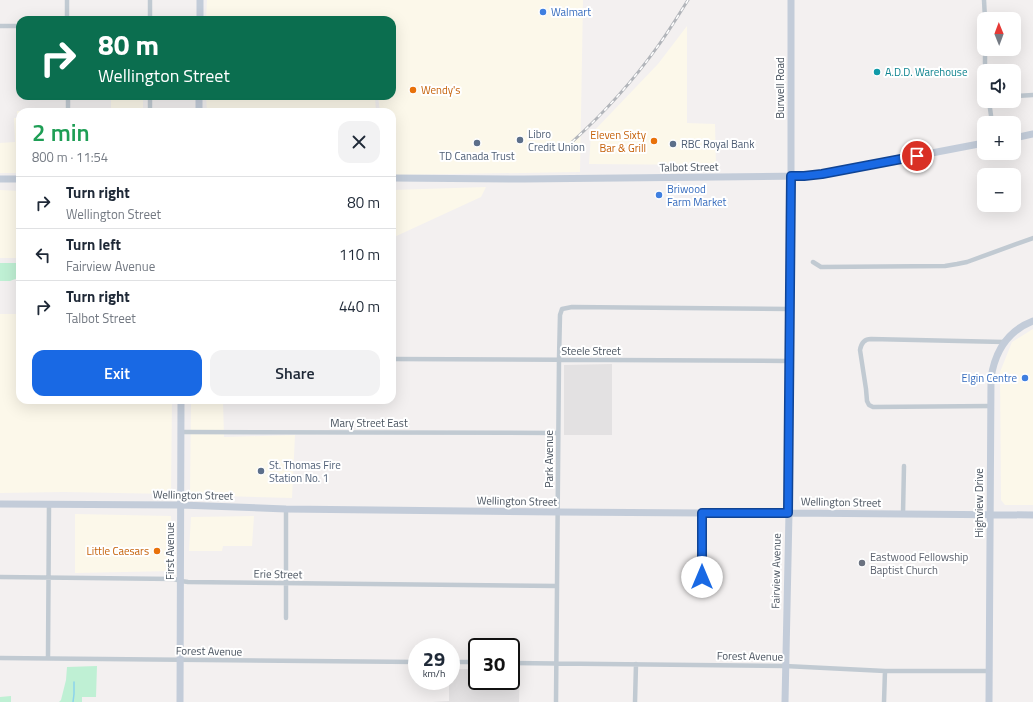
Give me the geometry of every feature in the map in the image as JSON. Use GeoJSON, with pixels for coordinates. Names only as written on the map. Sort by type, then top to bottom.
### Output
{"type":"FeatureCollection","features":[{"type":"Feature","properties":{"kind":"main road"},"geometry":{"type":"LineString","coordinates":[[200,0],[200,16]]}},
{"type":"Feature","properties":{"kind":"main road","name":"Burwell Road"},"geometry":{"type":"LineString","coordinates":[[791,0],[791,176]]}},
{"type":"Feature","properties":{"kind":"main road"},"geometry":{"type":"LineString","coordinates":[[1021,137],[1033,134]]}},
{"type":"Feature","properties":{"kind":"main road","name":"Talbot Street"},"geometry":{"type":"LineString","coordinates":[[396,178],[524,179],[804,176],[822,174],[977,144]]}},
{"type":"Feature","properties":{"kind":"main road","name":"Fairview Avenue"},"geometry":{"type":"LineString","coordinates":[[785,702],[791,176]]}},
{"type":"Feature","properties":{"kind":"main road"},"geometry":{"type":"LineString","coordinates":[[0,179],[16,179]]}},
{"type":"Feature","properties":{"kind":"main road","name":"Highview Drive"},"geometry":{"type":"LineString","coordinates":[[990,702],[990,514],[991,406],[993,368],[1004,342],[1020,328],[1033,321]]}},
{"type":"Feature","properties":{"kind":"main road","name":"First Avenue"},"geometry":{"type":"LineString","coordinates":[[180,702],[181,404]]}},
{"type":"Feature","properties":{"kind":"main road","name":"Wellington Street"},"geometry":{"type":"LineString","coordinates":[[0,504],[181,505],[286,509],[558,512],[1033,515]]}},
{"type":"Feature","properties":{"kind":"street"},"geometry":{"type":"LineString","coordinates":[[67,0],[67,16]]}},
{"type":"Feature","properties":{"kind":"street"},"geometry":{"type":"LineString","coordinates":[[150,0],[150,16]]}},
{"type":"Feature","properties":{"kind":"street"},"geometry":{"type":"LineString","coordinates":[[984,0],[984,12]]}},
{"type":"Feature","properties":{"kind":"street"},"geometry":{"type":"LineString","coordinates":[[0,26],[16,26]]}},
{"type":"Feature","properties":{"kind":"street"},"geometry":{"type":"LineString","coordinates":[[1021,96],[1033,95]]}},
{"type":"Feature","properties":{"kind":"street"},"geometry":{"type":"LineString","coordinates":[[814,262],[821,268],[945,266],[967,262],[1033,238]]}},
{"type":"Feature","properties":{"kind":"street","name":"Park Avenue"},"geometry":{"type":"LineString","coordinates":[[556,702],[559,359],[560,322],[562,309],[566,307],[790,309]]}},
{"type":"Feature","properties":{"kind":"street"},"geometry":{"type":"LineString","coordinates":[[991,406],[869,405],[867,401],[860,350],[864,341],[867,339],[1004,342]]}},
{"type":"Feature","properties":{"kind":"street","name":"Steele Street"},"geometry":{"type":"LineString","coordinates":[[396,359],[789,361]]}},
{"type":"Feature","properties":{"kind":"street","name":"Mary Street East"},"geometry":{"type":"LineString","coordinates":[[180,432],[558,433]]}},
{"type":"Feature","properties":{"kind":"street"},"geometry":{"type":"LineString","coordinates":[[903,514],[904,466]]}},
{"type":"Feature","properties":{"kind":"street"},"geometry":{"type":"LineString","coordinates":[[48,504],[48,658]]}},
{"type":"Feature","properties":{"kind":"street"},"geometry":{"type":"LineString","coordinates":[[286,509],[286,618]]}},
{"type":"Feature","properties":{"kind":"street"},"geometry":{"type":"LineString","coordinates":[[702,513],[702,577]]}},
{"type":"Feature","properties":{"kind":"street","name":"Erie Street"},"geometry":{"type":"LineString","coordinates":[[0,577],[174,579],[181,582],[557,586]]}},
{"type":"Feature","properties":{"kind":"street","name":"Forest Avenue"},"geometry":{"type":"LineString","coordinates":[[0,658],[408,662]]}},
{"type":"Feature","properties":{"kind":"street","name":"Forest Avenue"},"geometry":{"type":"LineString","coordinates":[[520,663],[785,666],[884,671],[990,671]]}},
{"type":"Feature","properties":{"kind":"street"},"geometry":{"type":"LineString","coordinates":[[635,702],[636,664]]}},
{"type":"Feature","properties":{"kind":"street"},"geometry":{"type":"LineString","coordinates":[[884,671],[884,702]]}},
{"type":"Feature","properties":{"kind":"shaded area"},"geometry":{"type":"Polygon","coordinates":[[[207,0],[583,0],[580,172],[396,175],[396,108],[380,108],[378,100],[396,100],[396,16],[206,16],[207,0]]]}},
{"type":"Feature","properties":{"kind":"shaded area"},"geometry":{"type":"Polygon","coordinates":[[[687,26],[687,123],[715,124],[716,165],[589,164],[591,134],[658,64],[687,26]]]}},
{"type":"Feature","properties":{"kind":"shaded area"},"geometry":{"type":"Polygon","coordinates":[[[111,100],[143,100],[143,108],[111,108],[111,100]]]}},
{"type":"Feature","properties":{"kind":"shaded area"},"geometry":{"type":"Polygon","coordinates":[[[206,100],[375,100],[376,108],[207,108],[206,100]]]}},
{"type":"Feature","properties":{"kind":"shaded area"},"geometry":{"type":"Polygon","coordinates":[[[14,118],[16,118],[16,173],[0,173],[0,143],[15,142],[14,118]]]}},
{"type":"Feature","properties":{"kind":"shaded area"},"geometry":{"type":"Polygon","coordinates":[[[486,187],[481,197],[396,236],[396,190],[486,187]]]}},
{"type":"Feature","properties":{"kind":"shaded area"},"geometry":{"type":"Polygon","coordinates":[[[0,190],[16,191],[16,258],[0,258],[0,190]]]}},
{"type":"Feature","properties":{"kind":"shaded area"},"geometry":{"type":"Polygon","coordinates":[[[0,314],[16,314],[16,404],[172,404],[171,494],[64,492],[0,493],[0,314]]]}},
{"type":"Feature","properties":{"kind":"shaded area"},"geometry":{"type":"Polygon","coordinates":[[[1033,329],[1033,505],[1005,505],[1001,500],[1000,372],[1012,342],[1033,329]]]}},
{"type":"Feature","properties":{"kind":"shaded area"},"geometry":{"type":"Polygon","coordinates":[[[612,364],[612,435],[564,435],[564,365],[612,364]]]}},
{"type":"Feature","properties":{"kind":"shaded area"},"geometry":{"type":"Polygon","coordinates":[[[191,404],[223,404],[224,437],[295,435],[292,498],[190,495],[191,404]]]}},
{"type":"Feature","properties":{"kind":"shaded area"},"geometry":{"type":"Polygon","coordinates":[[[75,514],[171,516],[174,571],[75,573],[75,514]]]}},
{"type":"Feature","properties":{"kind":"shaded area"},"geometry":{"type":"Polygon","coordinates":[[[254,516],[252,546],[223,546],[222,551],[189,551],[191,517],[254,516]]]}},
{"type":"Feature","properties":{"kind":"shaded area"},"geometry":{"type":"Polygon","coordinates":[[[460,669],[468,669],[468,690],[519,690],[519,702],[432,702],[449,701],[449,690],[460,690],[460,669]]]}},
{"type":"Feature","properties":{"kind":"green space"},"geometry":{"type":"Polygon","coordinates":[[[0,263],[16,263],[16,279],[10,281],[0,281],[0,263]]]}},
{"type":"Feature","properties":{"kind":"green space"},"geometry":{"type":"Polygon","coordinates":[[[97,666],[96,697],[82,697],[82,702],[59,702],[61,700],[66,680],[67,667],[97,666]]]}},
{"type":"Feature","properties":{"kind":"green space"},"geometry":{"type":"Polygon","coordinates":[[[11,696],[11,702],[0,702],[0,697],[11,696]]]}},
{"type":"Feature","properties":{"kind":"waterway"},"geometry":{"type":"LineString","coordinates":[[73,702],[74,682]]}},
{"type":"Feature","properties":{"kind":"railway"},"geometry":{"type":"LineString","coordinates":[[572,142],[607,108],[639,72],[688,0]]}},
{"type":"Feature","properties":{"kind":"place","name":"Walmart"},"geometry":{"type":"Point","coordinates":[543,12]}},
{"type":"Feature","properties":{"kind":"place","name":"A.D.D. Warehouse"},"geometry":{"type":"Point","coordinates":[877,72]}},
{"type":"Feature","properties":{"kind":"place","name":"Wendy's"},"geometry":{"type":"Point","coordinates":[413,90]}},
{"type":"Feature","properties":{"kind":"place","name":"Libro Credit Union"},"geometry":{"type":"Point","coordinates":[520,140]}},
{"type":"Feature","properties":{"kind":"place","name":"Eleven Sixty Bar & Grill"},"geometry":{"type":"Point","coordinates":[654,141]}},
{"type":"Feature","properties":{"kind":"place","name":"TD Canada Trust"},"geometry":{"type":"Point","coordinates":[477,143]}},
{"type":"Feature","properties":{"kind":"place","name":"RBC Royal Bank"},"geometry":{"type":"Point","coordinates":[673,144]}},
{"type":"Feature","properties":{"kind":"place","name":"Briwood Farm Market"},"geometry":{"type":"Point","coordinates":[659,195]}},
{"type":"Feature","properties":{"kind":"place","name":"Elgin Centre"},"geometry":{"type":"Point","coordinates":[1025,378]}},
{"type":"Feature","properties":{"kind":"place","name":"St. Thomas Fire Station No. 1"},"geometry":{"type":"Point","coordinates":[261,471]}},
{"type":"Feature","properties":{"kind":"place","name":"Little Caesars"},"geometry":{"type":"Point","coordinates":[157,551]}},
{"type":"Feature","properties":{"kind":"place","name":"Eastwood Fellowship Baptist Church"},"geometry":{"type":"Point","coordinates":[862,563]}},
{"type":"Feature","properties":{"kind":"route"},"geometry":{"type":"LineString","coordinates":[[702,577],[702,513],[788,513],[791,176],[822,174],[917,156]]}}]}
